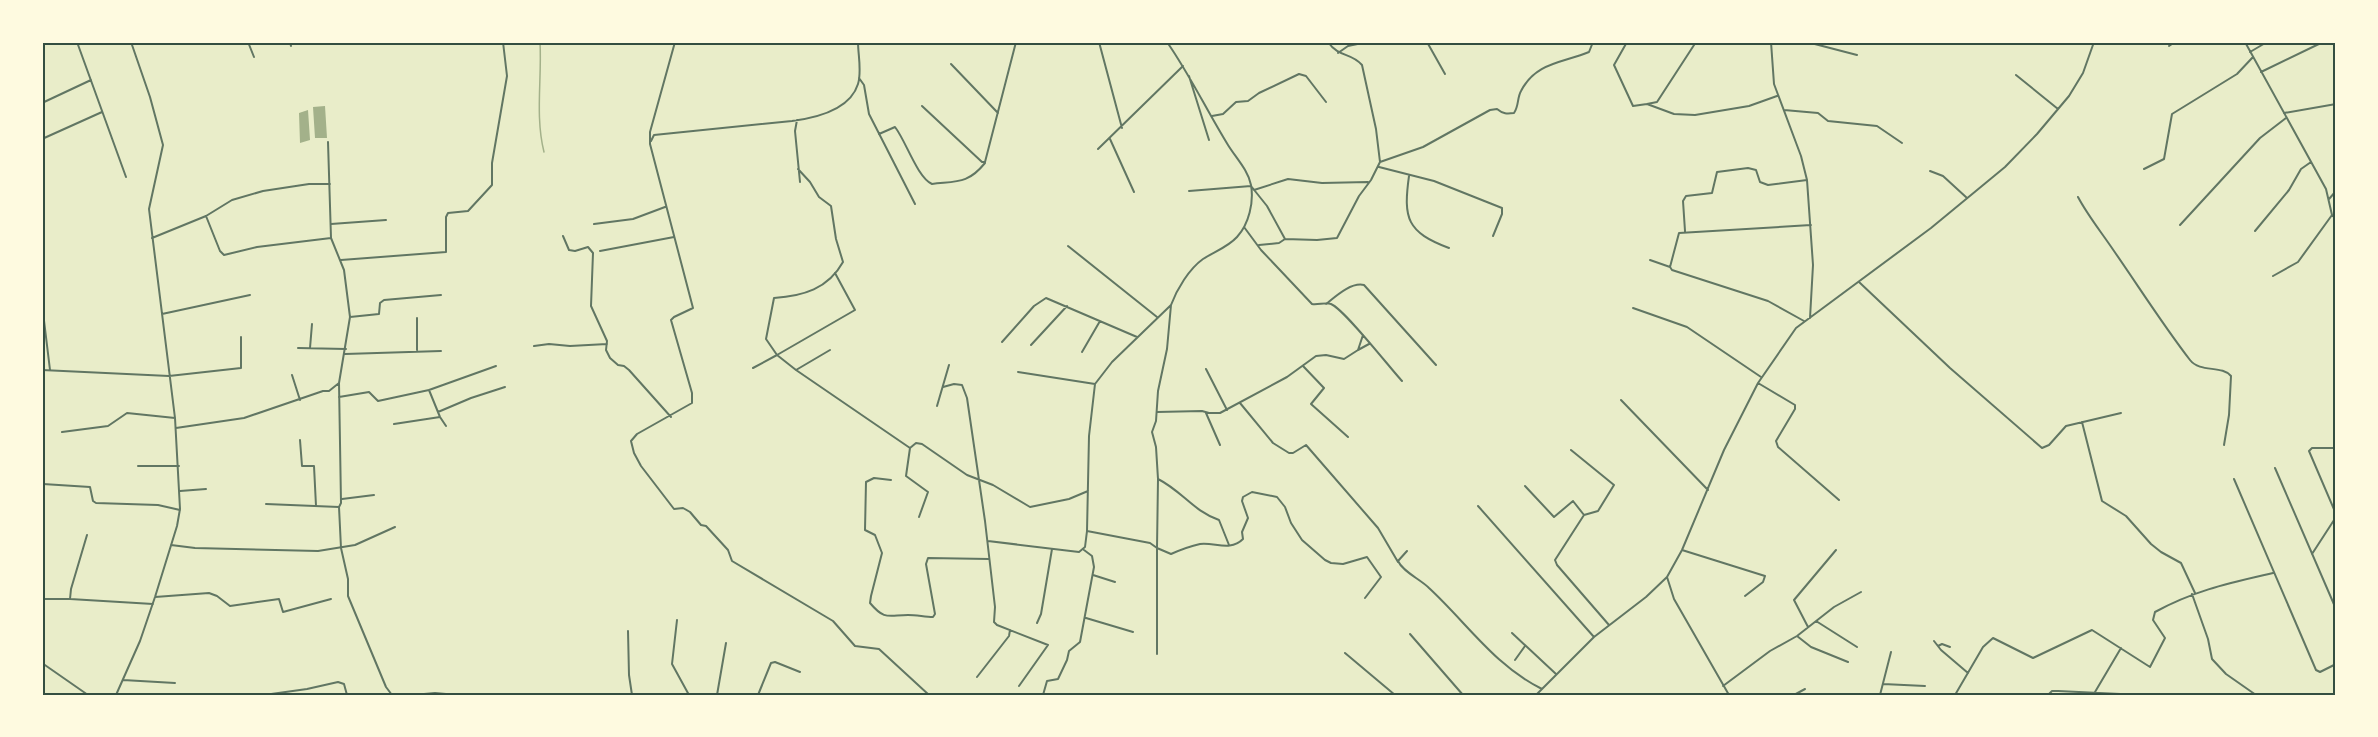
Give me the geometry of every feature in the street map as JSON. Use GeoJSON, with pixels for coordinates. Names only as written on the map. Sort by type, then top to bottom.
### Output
{"type":"FeatureCollection","features":[{"type":"Feature","properties":{"kind":"street"},"geometry":{"type":"LineString","coordinates":[[77,42],[126,177]]}},
{"type":"Feature","properties":{"kind":"street"},"geometry":{"type":"LineString","coordinates":[[117,695],[153,604],[180,510],[175,418],[149,205],[163,145],[131,42]]}},
{"type":"Feature","properties":{"kind":"street"},"geometry":{"type":"LineString","coordinates":[[248,42],[254,57]]}},
{"type":"Feature","properties":{"kind":"street"},"geometry":{"type":"LineString","coordinates":[[290,42],[291,46]]}},
{"type":"Feature","properties":{"kind":"street"},"geometry":{"type":"LineString","coordinates":[[342,260],[446,252],[448,213],[468,211],[492,185],[492,163],[506,82],[503,42]]}},
{"type":"Feature","properties":{"kind":"street"},"geometry":{"type":"LineString","coordinates":[[675,42],[650,132],[650,144],[693,308],[671,320],[692,393],[692,403],[671,417],[637,434],[631,441],[634,453],[641,466],[674,509],[682,508],[690,512],[700,525],[706,526],[728,550],[732,561],[833,621],[855,646],[879,649],[929,695]]}},
{"type":"Feature","properties":{"kind":"street"},"geometry":{"type":"LineString","coordinates":[[650,132],[654,135],[797,120],[831,111],[854,92],[859,78],[858,42]]}},
{"type":"Feature","properties":{"kind":"street"},"geometry":{"type":"LineString","coordinates":[[879,134],[895,127],[927,181],[932,184],[975,175],[987,162],[1016,42]]}},
{"type":"Feature","properties":{"kind":"street"},"geometry":{"type":"LineString","coordinates":[[1099,42],[1122,128]]}},
{"type":"Feature","properties":{"kind":"street"},"geometry":{"type":"LineString","coordinates":[[1167,42],[1246,173],[1251,186],[1267,206],[1285,239]]}},
{"type":"Feature","properties":{"kind":"street"},"geometry":{"type":"LineString","coordinates":[[1258,245],[1279,243],[1285,239],[1337,238],[1368,182],[1379,167],[1378,141],[1362,64],[1357,59],[1338,53],[1328,42]]}},
{"type":"Feature","properties":{"kind":"street"},"geometry":{"type":"LineString","coordinates":[[1338,53],[1343,48],[1367,42]]}},
{"type":"Feature","properties":{"kind":"street"},"geometry":{"type":"LineString","coordinates":[[1427,42],[1445,74]]}},
{"type":"Feature","properties":{"kind":"street"},"geometry":{"type":"LineString","coordinates":[[1380,162],[1423,147],[1490,110],[1497,109],[1501,113],[1514,113],[1522,88],[1536,72],[1547,64],[1589,52],[1593,42]]}},
{"type":"Feature","properties":{"kind":"street"},"geometry":{"type":"LineString","coordinates":[[1627,42],[1614,65],[1633,106],[1657,102],[1696,42]]}},
{"type":"Feature","properties":{"kind":"street"},"geometry":{"type":"LineString","coordinates":[[1771,42],[1777,96],[1803,162],[1807,180],[1813,265],[1810,318]]}},
{"type":"Feature","properties":{"kind":"street"},"geometry":{"type":"LineString","coordinates":[[1807,42],[1857,55]]}},
{"type":"Feature","properties":{"kind":"street"},"geometry":{"type":"LineString","coordinates":[[1536,695],[1594,637],[1646,597],[1667,577],[1682,550],[1725,450],[1758,382],[1792,334],[1804,321],[1859,282],[2005,167],[2058,109],[2083,73],[2094,42]]}},
{"type":"Feature","properties":{"kind":"street"},"geometry":{"type":"LineString","coordinates":[[2169,46],[2175,42]]}},
{"type":"Feature","properties":{"kind":"street"},"geometry":{"type":"LineString","coordinates":[[2245,42],[2326,189],[2332,215],[2336,219]]}},
{"type":"Feature","properties":{"kind":"street"},"geometry":{"type":"LineString","coordinates":[[2250,52],[2267,42]]}},
{"type":"Feature","properties":{"kind":"street"},"geometry":{"type":"LineString","coordinates":[[2261,72],[2324,42]]}},
{"type":"Feature","properties":{"kind":"street"},"geometry":{"type":"LineString","coordinates":[[2144,169],[2164,159],[2170,116],[2185,104],[2237,74],[2253,57]]}},
{"type":"Feature","properties":{"kind":"street"},"geometry":{"type":"LineString","coordinates":[[951,63],[998,113]]}},
{"type":"Feature","properties":{"kind":"street"},"geometry":{"type":"LineString","coordinates":[[1098,149],[1183,66]]}},
{"type":"Feature","properties":{"kind":"street"},"geometry":{"type":"LineString","coordinates":[[1188,74],[1209,140]]}},
{"type":"Feature","properties":{"kind":"street"},"geometry":{"type":"LineString","coordinates":[[1212,116],[1223,114],[1236,102],[1248,100],[1299,74],[1306,76],[1326,102]]}},
{"type":"Feature","properties":{"kind":"street"},"geometry":{"type":"LineString","coordinates":[[2016,75],[2058,109]]}},
{"type":"Feature","properties":{"kind":"street"},"geometry":{"type":"LineString","coordinates":[[859,78],[864,85],[869,114],[915,204]]}},
{"type":"Feature","properties":{"kind":"street"},"geometry":{"type":"LineString","coordinates":[[42,103],[91,80]]}},
{"type":"Feature","properties":{"kind":"street"},"geometry":{"type":"LineString","coordinates":[[1647,104],[1674,114],[1695,115],[1749,106],[1777,96]]}},
{"type":"Feature","properties":{"kind":"street"},"geometry":{"type":"LineString","coordinates":[[2284,113],[2336,104]]}},
{"type":"Feature","properties":{"kind":"street"},"geometry":{"type":"LineString","coordinates":[[922,105],[985,163]]}},
{"type":"Feature","properties":{"kind":"street"},"geometry":{"type":"LineString","coordinates":[[1784,110],[1818,114],[1828,121],[1877,126],[1902,143]]}},
{"type":"Feature","properties":{"kind":"street"},"geometry":{"type":"LineString","coordinates":[[42,139],[102,112]]}},
{"type":"Feature","properties":{"kind":"street"},"geometry":{"type":"LineString","coordinates":[[2180,225],[2260,138],[2286,117]]}},
{"type":"Feature","properties":{"kind":"street"},"geometry":{"type":"LineString","coordinates":[[797,120],[795,131],[800,182]]}},
{"type":"Feature","properties":{"kind":"street"},"geometry":{"type":"LineString","coordinates":[[650,144],[654,135]]}},
{"type":"Feature","properties":{"kind":"street"},"geometry":{"type":"LineString","coordinates":[[1110,139],[1134,192]]}},
{"type":"Feature","properties":{"kind":"street"},"geometry":{"type":"LineString","coordinates":[[328,142],[331,238],[342,260],[350,317],[339,383],[341,548],[348,579],[348,596],[386,687],[392,695]]}},
{"type":"Feature","properties":{"kind":"street"},"geometry":{"type":"LineString","coordinates":[[2255,231],[2289,190],[2301,169],[2311,162]]}},
{"type":"Feature","properties":{"kind":"street"},"geometry":{"type":"LineString","coordinates":[[1379,167],[1434,181],[1502,208],[1503,211],[1492,236]]}},
{"type":"Feature","properties":{"kind":"street"},"geometry":{"type":"LineString","coordinates":[[1685,232],[1683,201],[1686,196],[1712,193],[1717,172],[1748,168],[1756,170],[1760,182],[1768,185],[1807,180]]}},
{"type":"Feature","properties":{"kind":"street"},"geometry":{"type":"LineString","coordinates":[[798,169],[810,182],[819,197],[831,206],[836,239],[843,259],[835,273],[819,287],[798,296],[774,298],[766,336],[767,342],[777,355],[796,370],[910,448]]}},
{"type":"Feature","properties":{"kind":"street"},"geometry":{"type":"LineString","coordinates":[[1930,171],[1943,176],[1967,198]]}},
{"type":"Feature","properties":{"kind":"street"},"geometry":{"type":"LineString","coordinates":[[1409,176],[1406,213],[1410,222],[1428,240],[1449,248]]}},
{"type":"Feature","properties":{"kind":"street"},"geometry":{"type":"LineString","coordinates":[[1254,190],[1288,179],[1322,183],[1368,182]]}},
{"type":"Feature","properties":{"kind":"street"},"geometry":{"type":"LineString","coordinates":[[152,238],[206,216],[232,200],[263,191],[309,184],[330,184]]}},
{"type":"Feature","properties":{"kind":"street"},"geometry":{"type":"LineString","coordinates":[[1189,191],[1251,186]]}},
{"type":"Feature","properties":{"kind":"street"},"geometry":{"type":"LineString","coordinates":[[1084,550],[1087,531],[1089,436],[1095,384],[1112,362],[1171,304],[1197,265],[1233,241],[1244,227],[1251,209],[1251,186]]}},
{"type":"Feature","properties":{"kind":"street"},"geometry":{"type":"LineString","coordinates":[[2329,199],[2336,191]]}},
{"type":"Feature","properties":{"kind":"street"},"geometry":{"type":"LineString","coordinates":[[2078,197],[2143,295],[2192,362],[2212,371],[2223,371],[2231,376],[2228,430],[2224,445]]}},
{"type":"Feature","properties":{"kind":"street"},"geometry":{"type":"LineString","coordinates":[[594,224],[633,219],[665,207]]}},
{"type":"Feature","properties":{"kind":"street"},"geometry":{"type":"LineString","coordinates":[[2273,276],[2298,262],[2332,215]]}},
{"type":"Feature","properties":{"kind":"street"},"geometry":{"type":"LineString","coordinates":[[206,216],[220,251],[224,255],[257,246],[331,238]]}},
{"type":"Feature","properties":{"kind":"street"},"geometry":{"type":"LineString","coordinates":[[331,224],[386,220]]}},
{"type":"Feature","properties":{"kind":"street"},"geometry":{"type":"LineString","coordinates":[[1670,267],[1677,235],[1685,232],[1811,225]]}},
{"type":"Feature","properties":{"kind":"street"},"geometry":{"type":"LineString","coordinates":[[1244,227],[1312,304],[1326,304],[1335,307],[1363,335],[1402,381]]}},
{"type":"Feature","properties":{"kind":"street"},"geometry":{"type":"LineString","coordinates":[[563,236],[569,250],[575,251],[588,247],[593,253],[591,306],[607,344],[610,358],[629,370],[671,417]]}},
{"type":"Feature","properties":{"kind":"street"},"geometry":{"type":"LineString","coordinates":[[600,251],[675,237]]}},
{"type":"Feature","properties":{"kind":"street"},"geometry":{"type":"LineString","coordinates":[[1068,246],[1157,317]]}},
{"type":"Feature","properties":{"kind":"street"},"geometry":{"type":"LineString","coordinates":[[1650,260],[1670,267],[1672,270],[1768,301],[1804,321]]}},
{"type":"Feature","properties":{"kind":"street"},"geometry":{"type":"LineString","coordinates":[[753,368],[855,309],[835,273]]}},
{"type":"Feature","properties":{"kind":"street"},"geometry":{"type":"LineString","coordinates":[[1859,282],[1950,369],[2041,447],[2047,447],[2063,428],[2121,413]]}},
{"type":"Feature","properties":{"kind":"street"},"geometry":{"type":"LineString","coordinates":[[1326,304],[1352,286],[1364,285],[1436,365]]}},
{"type":"Feature","properties":{"kind":"street"},"geometry":{"type":"LineString","coordinates":[[162,314],[250,295]]}},
{"type":"Feature","properties":{"kind":"street"},"geometry":{"type":"LineString","coordinates":[[350,317],[379,314],[380,303],[384,300],[441,295]]}},
{"type":"Feature","properties":{"kind":"street"},"geometry":{"type":"LineString","coordinates":[[1002,342],[1041,300],[1050,299],[1137,337]]}},
{"type":"Feature","properties":{"kind":"street"},"geometry":{"type":"LineString","coordinates":[[42,304],[50,370]]}},
{"type":"Feature","properties":{"kind":"street"},"geometry":{"type":"LineString","coordinates":[[1157,654],[1158,479],[1156,447],[1152,432],[1156,422],[1160,378],[1167,349],[1171,304]]}},
{"type":"Feature","properties":{"kind":"street"},"geometry":{"type":"LineString","coordinates":[[1031,345],[1067,306]]}},
{"type":"Feature","properties":{"kind":"street"},"geometry":{"type":"LineString","coordinates":[[1633,308],[1687,327],[1761,377]]}},
{"type":"Feature","properties":{"kind":"street"},"geometry":{"type":"LineString","coordinates":[[417,318],[417,350]]}},
{"type":"Feature","properties":{"kind":"street"},"geometry":{"type":"LineString","coordinates":[[1082,352],[1100,321]]}},
{"type":"Feature","properties":{"kind":"street"},"geometry":{"type":"LineString","coordinates":[[310,348],[312,324]]}},
{"type":"Feature","properties":{"kind":"street"},"geometry":{"type":"LineString","coordinates":[[1358,350],[1363,335]]}},
{"type":"Feature","properties":{"kind":"street"},"geometry":{"type":"LineString","coordinates":[[42,370],[169,376],[241,368],[241,338]]}},
{"type":"Feature","properties":{"kind":"street"},"geometry":{"type":"LineString","coordinates":[[534,346],[607,344]]}},
{"type":"Feature","properties":{"kind":"street"},"geometry":{"type":"LineString","coordinates":[[1157,412],[1227,410],[1287,377],[1316,357],[1331,356],[1342,359],[1369,344]]}},
{"type":"Feature","properties":{"kind":"street"},"geometry":{"type":"LineString","coordinates":[[42,348],[47,346]]}},
{"type":"Feature","properties":{"kind":"street"},"geometry":{"type":"LineString","coordinates":[[298,348],[346,349]]}},
{"type":"Feature","properties":{"kind":"street"},"geometry":{"type":"LineString","coordinates":[[796,370],[830,350]]}},
{"type":"Feature","properties":{"kind":"street"},"geometry":{"type":"LineString","coordinates":[[345,354],[441,351]]}},
{"type":"Feature","properties":{"kind":"street"},"geometry":{"type":"LineString","coordinates":[[937,406],[949,365]]}},
{"type":"Feature","properties":{"kind":"street"},"geometry":{"type":"LineString","coordinates":[[339,397],[369,392],[380,401],[429,390],[496,366]]}},
{"type":"Feature","properties":{"kind":"street"},"geometry":{"type":"LineString","coordinates":[[1303,366],[1324,388],[1311,404],[1348,436]]}},
{"type":"Feature","properties":{"kind":"street"},"geometry":{"type":"LineString","coordinates":[[1206,369],[1227,410]]}},
{"type":"Feature","properties":{"kind":"street"},"geometry":{"type":"LineString","coordinates":[[1018,372],[1095,384]]}},
{"type":"Feature","properties":{"kind":"street"},"geometry":{"type":"LineString","coordinates":[[292,375],[300,400]]}},
{"type":"Feature","properties":{"kind":"street"},"geometry":{"type":"LineString","coordinates":[[1758,382],[1795,405],[1795,409],[1777,439],[1778,447],[1839,500]]}},
{"type":"Feature","properties":{"kind":"street"},"geometry":{"type":"LineString","coordinates":[[176,429],[208,422],[226,422],[259,414],[329,391],[339,383]]}},
{"type":"Feature","properties":{"kind":"street"},"geometry":{"type":"LineString","coordinates":[[943,387],[958,384],[965,392],[988,541],[995,624],[1048,645],[1019,686]]}},
{"type":"Feature","properties":{"kind":"street"},"geometry":{"type":"LineString","coordinates":[[438,412],[505,387]]}},
{"type":"Feature","properties":{"kind":"street"},"geometry":{"type":"LineString","coordinates":[[429,390],[446,426]]}},
{"type":"Feature","properties":{"kind":"street"},"geometry":{"type":"LineString","coordinates":[[1621,400],[1709,491]]}},
{"type":"Feature","properties":{"kind":"street"},"geometry":{"type":"LineString","coordinates":[[1240,403],[1273,443],[1289,453],[1306,445],[1378,528],[1398,562],[1440,598],[1502,662],[1519,676],[1542,688]]}},
{"type":"Feature","properties":{"kind":"street"},"geometry":{"type":"LineString","coordinates":[[1206,412],[1220,445]]}},
{"type":"Feature","properties":{"kind":"street"},"geometry":{"type":"LineString","coordinates":[[62,432],[108,426],[127,413],[175,418]]}},
{"type":"Feature","properties":{"kind":"street"},"geometry":{"type":"LineString","coordinates":[[394,424],[440,417]]}},
{"type":"Feature","properties":{"kind":"street"},"geometry":{"type":"LineString","coordinates":[[2082,422],[2102,501],[2126,516],[2161,552],[2181,563],[2208,639],[2212,659],[2226,674],[2256,695]]}},
{"type":"Feature","properties":{"kind":"street"},"geometry":{"type":"LineString","coordinates":[[300,440],[302,466],[314,466],[316,506]]}},
{"type":"Feature","properties":{"kind":"street"},"geometry":{"type":"LineString","coordinates":[[919,517],[928,492],[906,477],[907,459],[914,443],[922,444],[979,481],[993,485],[1034,508],[1069,499],[1088,491]]}},
{"type":"Feature","properties":{"kind":"street"},"geometry":{"type":"LineString","coordinates":[[2313,554],[2336,515],[2309,450],[2336,448]]}},
{"type":"Feature","properties":{"kind":"street"},"geometry":{"type":"LineString","coordinates":[[1571,450],[1614,485],[1598,511],[1584,515],[1555,560],[1608,625]]}},
{"type":"Feature","properties":{"kind":"street"},"geometry":{"type":"LineString","coordinates":[[138,466],[179,466]]}},
{"type":"Feature","properties":{"kind":"street"},"geometry":{"type":"LineString","coordinates":[[2275,468],[2336,609]]}},
{"type":"Feature","properties":{"kind":"street"},"geometry":{"type":"LineString","coordinates":[[891,480],[871,479],[866,482],[865,490],[865,530],[875,535],[882,553],[870,603],[875,609],[891,618],[908,615],[933,617],[935,614],[926,564],[928,558],[989,559]]}},
{"type":"Feature","properties":{"kind":"street"},"geometry":{"type":"LineString","coordinates":[[1158,479],[1173,486],[1195,508],[1210,518],[1219,520],[1229,545]]}},
{"type":"Feature","properties":{"kind":"street"},"geometry":{"type":"LineString","coordinates":[[2234,479],[2316,670],[2320,672],[2336,664]]}},
{"type":"Feature","properties":{"kind":"street"},"geometry":{"type":"LineString","coordinates":[[43,484],[90,487],[93,501],[96,503],[158,505],[180,510]]}},
{"type":"Feature","properties":{"kind":"street"},"geometry":{"type":"LineString","coordinates":[[1524,486],[1554,517],[1574,501],[1584,515]]}},
{"type":"Feature","properties":{"kind":"street"},"geometry":{"type":"LineString","coordinates":[[180,491],[206,489]]}},
{"type":"Feature","properties":{"kind":"street"},"geometry":{"type":"LineString","coordinates":[[1087,531],[1150,543],[1171,554],[1202,544],[1217,547],[1237,544],[1243,539],[1242,531],[1248,518],[1243,504],[1244,497],[1252,492],[1277,497],[1286,507],[1291,523],[1302,540],[1325,560],[1330,563],[1343,564],[1367,557],[1380,577],[1365,598]]}},
{"type":"Feature","properties":{"kind":"street"},"geometry":{"type":"LineString","coordinates":[[342,498],[374,495]]}},
{"type":"Feature","properties":{"kind":"street"},"geometry":{"type":"LineString","coordinates":[[266,504],[339,507]]}},
{"type":"Feature","properties":{"kind":"street"},"geometry":{"type":"LineString","coordinates":[[1478,506],[1594,637]]}},
{"type":"Feature","properties":{"kind":"street"},"geometry":{"type":"LineString","coordinates":[[171,545],[195,548],[318,551],[356,545],[395,527]]}},
{"type":"Feature","properties":{"kind":"street"},"geometry":{"type":"LineString","coordinates":[[70,599],[87,535]]}},
{"type":"Feature","properties":{"kind":"street"},"geometry":{"type":"LineString","coordinates":[[988,541],[1074,552],[1084,550]]}},
{"type":"Feature","properties":{"kind":"street"},"geometry":{"type":"LineString","coordinates":[[1037,623],[1041,614],[1052,549]]}},
{"type":"Feature","properties":{"kind":"street"},"geometry":{"type":"LineString","coordinates":[[1043,695],[1047,681],[1058,680],[1069,651],[1080,642],[1086,618],[1094,560],[1084,550]]}},
{"type":"Feature","properties":{"kind":"street"},"geometry":{"type":"LineString","coordinates":[[1682,550],[1765,576],[1763,582],[1745,596]]}},
{"type":"Feature","properties":{"kind":"street"},"geometry":{"type":"LineString","coordinates":[[1808,627],[1794,600],[1836,550]]}},
{"type":"Feature","properties":{"kind":"street"},"geometry":{"type":"LineString","coordinates":[[1398,562],[1407,551]]}},
{"type":"Feature","properties":{"kind":"street"},"geometry":{"type":"LineString","coordinates":[[1955,695],[1983,647],[1993,638],[2033,658],[2092,630],[2150,667],[2165,638],[2153,620],[2155,612],[2193,593],[2273,573]]}},
{"type":"Feature","properties":{"kind":"street"},"geometry":{"type":"LineString","coordinates":[[1093,575],[1115,582]]}},
{"type":"Feature","properties":{"kind":"street"},"geometry":{"type":"LineString","coordinates":[[1667,577],[1674,599],[1729,695]]}},
{"type":"Feature","properties":{"kind":"street"},"geometry":{"type":"LineString","coordinates":[[1723,686],[1770,651],[1797,636],[1834,607],[1861,592]]}},
{"type":"Feature","properties":{"kind":"street"},"geometry":{"type":"LineString","coordinates":[[155,597],[209,593],[230,606],[279,599],[283,612],[331,598]]}},
{"type":"Feature","properties":{"kind":"street"},"geometry":{"type":"LineString","coordinates":[[42,599],[153,604]]}},
{"type":"Feature","properties":{"kind":"street"},"geometry":{"type":"LineString","coordinates":[[1086,618],[1133,632]]}},
{"type":"Feature","properties":{"kind":"street"},"geometry":{"type":"LineString","coordinates":[[676,620],[672,664],[689,695]]}},
{"type":"Feature","properties":{"kind":"street"},"geometry":{"type":"LineString","coordinates":[[1816,621],[1857,647]]}},
{"type":"Feature","properties":{"kind":"street"},"geometry":{"type":"LineString","coordinates":[[977,677],[1009,636],[1010,630]]}},
{"type":"Feature","properties":{"kind":"street"},"geometry":{"type":"LineString","coordinates":[[628,631],[628,675],[632,695]]}},
{"type":"Feature","properties":{"kind":"street"},"geometry":{"type":"LineString","coordinates":[[1512,633],[1557,674]]}},
{"type":"Feature","properties":{"kind":"street"},"geometry":{"type":"LineString","coordinates":[[1410,634],[1463,695]]}},
{"type":"Feature","properties":{"kind":"street"},"geometry":{"type":"LineString","coordinates":[[1797,636],[1811,647],[1848,662]]}},
{"type":"Feature","properties":{"kind":"street"},"geometry":{"type":"LineString","coordinates":[[1934,640],[1968,673]]}},
{"type":"Feature","properties":{"kind":"street"},"geometry":{"type":"LineString","coordinates":[[717,695],[726,643]]}},
{"type":"Feature","properties":{"kind":"street"},"geometry":{"type":"LineString","coordinates":[[1938,646],[1942,644],[1950,646]]}},
{"type":"Feature","properties":{"kind":"street"},"geometry":{"type":"LineString","coordinates":[[1515,660],[1525,646]]}},
{"type":"Feature","properties":{"kind":"street"},"geometry":{"type":"LineString","coordinates":[[2094,693],[2121,648]]}},
{"type":"Feature","properties":{"kind":"street"},"geometry":{"type":"LineString","coordinates":[[1880,695],[1891,652]]}},
{"type":"Feature","properties":{"kind":"street"},"geometry":{"type":"LineString","coordinates":[[1345,653],[1395,695]]}},
{"type":"Feature","properties":{"kind":"street"},"geometry":{"type":"LineString","coordinates":[[758,695],[771,663],[775,662],[800,672]]}},
{"type":"Feature","properties":{"kind":"street"},"geometry":{"type":"LineString","coordinates":[[42,663],[88,695]]}},
{"type":"Feature","properties":{"kind":"street"},"geometry":{"type":"LineString","coordinates":[[123,680],[174,683]]}},
{"type":"Feature","properties":{"kind":"street"},"geometry":{"type":"LineString","coordinates":[[264,695],[306,690],[338,682],[344,684],[347,695]]}},
{"type":"Feature","properties":{"kind":"street"},"geometry":{"type":"LineString","coordinates":[[1882,684],[1925,686]]}},
{"type":"Feature","properties":{"kind":"street"},"geometry":{"type":"LineString","coordinates":[[1794,695],[1805,689]]}},
{"type":"Feature","properties":{"kind":"street"},"geometry":{"type":"LineString","coordinates":[[2048,695],[2052,691],[2141,695]]}},
{"type":"Feature","properties":{"kind":"street"},"geometry":{"type":"LineString","coordinates":[[412,695],[435,693],[457,695]]}},
{"type":"Feature","properties":{"kind":"shaded area"},"geometry":{"type":"Polygon","coordinates":[[[325,106],[327,138],[315,138],[313,107],[325,106]]]}},
{"type":"Feature","properties":{"kind":"shaded area"},"geometry":{"type":"Polygon","coordinates":[[[308,110],[310,140],[300,143],[299,113],[308,110]]]}},
{"type":"Feature","properties":{"kind":"waterway"},"geometry":{"type":"LineString","coordinates":[[540,42],[539,111],[544,152]]}}]}
